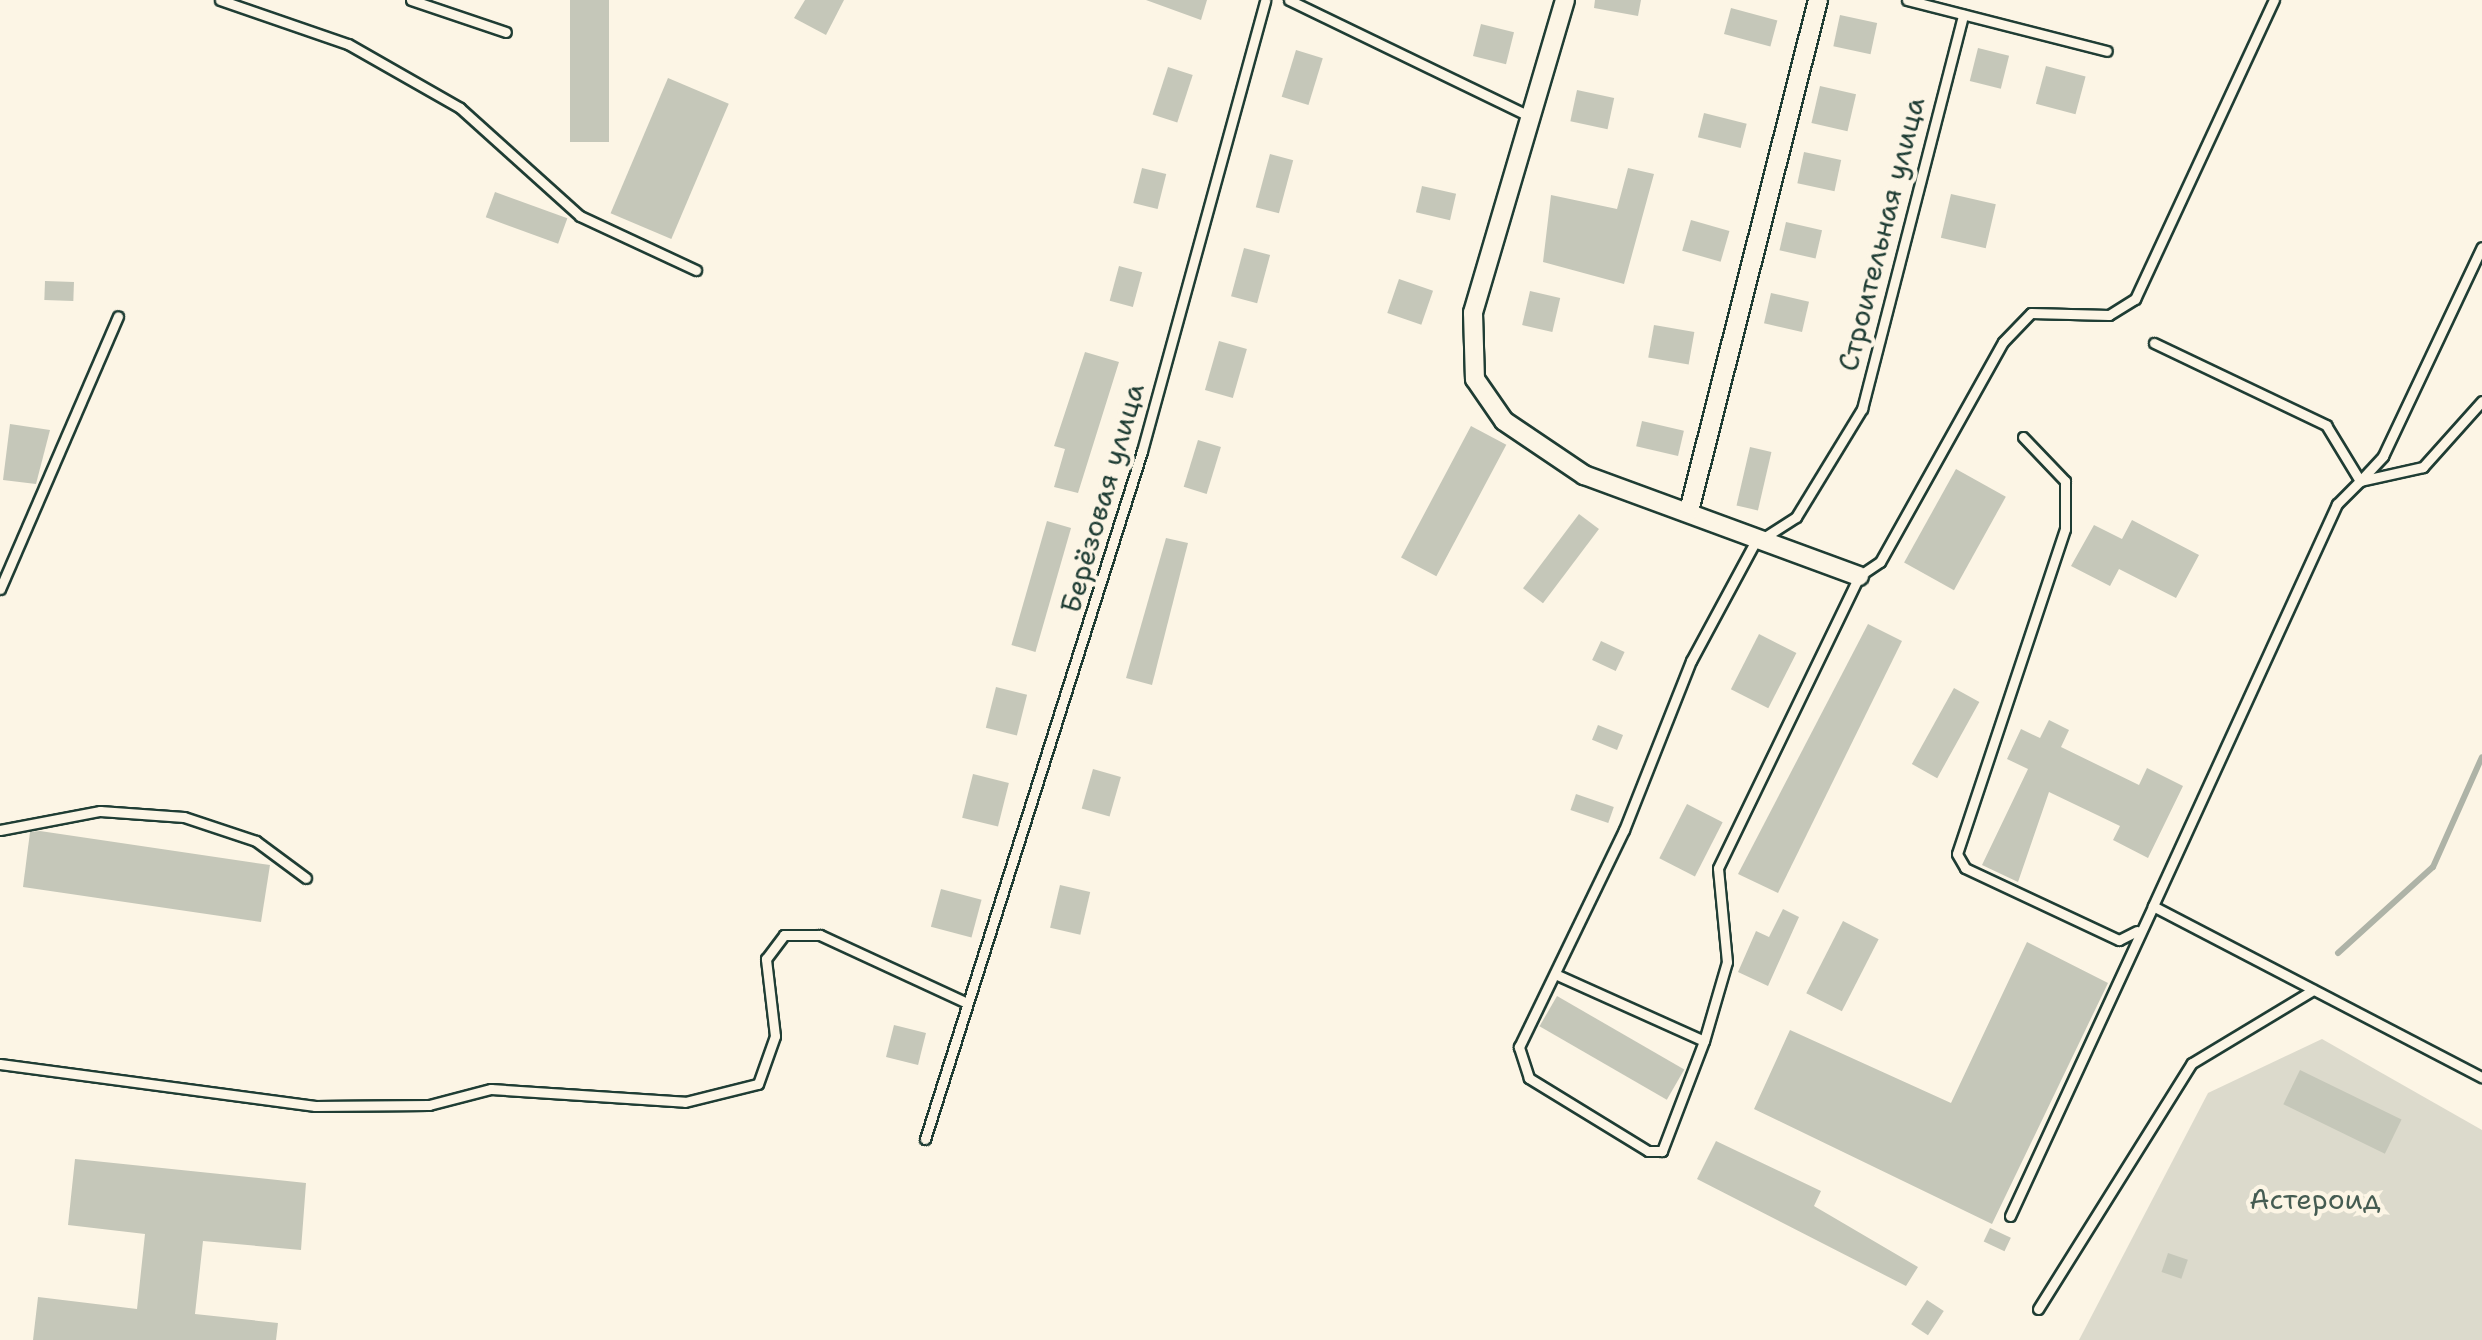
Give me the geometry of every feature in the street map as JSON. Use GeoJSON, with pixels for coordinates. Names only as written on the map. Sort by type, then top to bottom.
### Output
{"type":"FeatureCollection","features":[{"type":"Feature","properties":{"kind":"street"},"geometry":{"type":"LineString","coordinates":[[1565,0],[1536,120],[1473,313],[1476,378],[1504,421],[1544,453],[1689,511],[1754,544],[1859,576]]}},
{"type":"Feature","properties":{"kind":"street"},"geometry":{"type":"LineString","coordinates":[[1689,511],[1818,0]]}},
{"type":"Feature","properties":{"kind":"lane"},"geometry":{"type":"LineString","coordinates":[[220,0],[348,44],[460,108],[580,216],[696,270]]}},
{"type":"Feature","properties":{"kind":"lane"},"geometry":{"type":"LineString","coordinates":[[256,11],[263,0]]}},
{"type":"Feature","properties":{"kind":"lane"},"geometry":{"type":"LineString","coordinates":[[411,0],[506,32]]}},
{"type":"Feature","properties":{"kind":"lane","name":"Берёзовая улица"},"geometry":{"type":"LineString","coordinates":[[925,1139],[1136,468],[1264,0]]}},
{"type":"Feature","properties":{"kind":"lane"},"geometry":{"type":"LineString","coordinates":[[1288,0],[1536,120]]}},
{"type":"Feature","properties":{"kind":"lane"},"geometry":{"type":"LineString","coordinates":[[1907,0],[2107,51]]}},
{"type":"Feature","properties":{"kind":"lane"},"geometry":{"type":"LineString","coordinates":[[1754,544],[1660,728],[1520,1064],[1648,1151],[1664,1148],[1704,1040],[1727,962],[1718,868],[1859,576],[1880,562],[2002,342],[2030,313],[2108,315],[2135,299],[2274,0]]}},
{"type":"Feature","properties":{"kind":"lane","name":"Строительная улица"},"geometry":{"type":"LineString","coordinates":[[1754,544],[1796,518],[1867,398],[1964,15]]}},
{"type":"Feature","properties":{"kind":"lane"},"geometry":{"type":"LineString","coordinates":[[2010,1216],[2328,519],[2383,456],[2482,247]]}},
{"type":"Feature","properties":{"kind":"lane"},"geometry":{"type":"LineString","coordinates":[[0,589],[118,316]]}},
{"type":"Feature","properties":{"kind":"lane"},"geometry":{"type":"LineString","coordinates":[[2154,344],[2326,426],[2360,481]]}},
{"type":"Feature","properties":{"kind":"lane"},"geometry":{"type":"LineString","coordinates":[[2360,481],[2423,467],[2482,401]]}},
{"type":"Feature","properties":{"kind":"lane"},"geometry":{"type":"LineString","coordinates":[[2024,436],[2065,481],[2065,529],[1957,854],[1965,868],[2119,940],[2137,931]]}},
{"type":"Feature","properties":{"kind":"lane"},"geometry":{"type":"LineString","coordinates":[[0,830],[100,811],[184,817],[256,841],[306,878]]}},
{"type":"Feature","properties":{"kind":"lane"},"geometry":{"type":"LineString","coordinates":[[2153,906],[2482,1077]]}},
{"type":"Feature","properties":{"kind":"lane"},"geometry":{"type":"LineString","coordinates":[[0,1064],[314,1106],[430,1105],[475,1090],[684,1102],[758,1084],[775,1036],[766,959],[784,936],[820,935],[967,1004]]}},
{"type":"Feature","properties":{"kind":"lane"},"geometry":{"type":"LineString","coordinates":[[1555,974],[1704,1040]]}},
{"type":"Feature","properties":{"kind":"lane"},"geometry":{"type":"LineString","coordinates":[[2038,1309],[2192,1063],[2314,990]]}},
{"type":"Feature","properties":{"kind":"green space","name":"Астероид"},"geometry":{"type":"Polygon","coordinates":[[[2322,1039],[2482,1130],[2482,1340],[2079,1340],[2208,1093],[2322,1039]]]}},
{"type":"Feature","properties":{"kind":"building"},"geometry":{"type":"Polygon","coordinates":[[[570,0],[609,0],[609,142],[570,142],[570,0]]]}},
{"type":"Feature","properties":{"kind":"building"},"geometry":{"type":"Polygon","coordinates":[[[805,0],[844,0],[826,35],[794,18],[805,0]]]}},
{"type":"Feature","properties":{"kind":"building"},"geometry":{"type":"Polygon","coordinates":[[[1146,0],[1207,0],[1201,20],[1146,0]]]}},
{"type":"Feature","properties":{"kind":"building"},"geometry":{"type":"Polygon","coordinates":[[[1595,0],[1641,0],[1638,16],[1594,8],[1595,0]]]}},
{"type":"Feature","properties":{"kind":"building"},"geometry":{"type":"Polygon","coordinates":[[[1731,8],[1777,20],[1770,47],[1724,34],[1731,8]]]}},
{"type":"Feature","properties":{"kind":"building"},"geometry":{"type":"Polygon","coordinates":[[[1840,15],[1877,23],[1871,54],[1833,46],[1840,15]]]}},
{"type":"Feature","properties":{"kind":"building"},"geometry":{"type":"Polygon","coordinates":[[[1481,24],[1514,32],[1506,64],[1473,56],[1481,24]]]}},
{"type":"Feature","properties":{"kind":"building"},"geometry":{"type":"Polygon","coordinates":[[[1978,48],[2009,56],[2001,89],[1970,81],[1978,48]]]}},
{"type":"Feature","properties":{"kind":"building"},"geometry":{"type":"Polygon","coordinates":[[[1296,50],[1323,58],[1308,105],[1282,97],[1296,50]]]}},
{"type":"Feature","properties":{"kind":"building"},"geometry":{"type":"Polygon","coordinates":[[[2046,66],[2086,77],[2076,114],[2036,104],[2046,66]]]}},
{"type":"Feature","properties":{"kind":"building"},"geometry":{"type":"Polygon","coordinates":[[[1168,67],[1193,75],[1177,123],[1153,115],[1168,67]]]}},
{"type":"Feature","properties":{"kind":"building"},"geometry":{"type":"Polygon","coordinates":[[[668,78],[729,104],[671,239],[611,213],[668,78]]]}},
{"type":"Feature","properties":{"kind":"building"},"geometry":{"type":"Polygon","coordinates":[[[1820,86],[1856,94],[1848,131],[1811,123],[1820,86]]]}},
{"type":"Feature","properties":{"kind":"building"},"geometry":{"type":"Polygon","coordinates":[[[1577,90],[1614,98],[1608,129],[1570,121],[1577,90]]]}},
{"type":"Feature","properties":{"kind":"building"},"geometry":{"type":"Polygon","coordinates":[[[1704,113],[1747,124],[1741,148],[1698,137],[1704,113]]]}},
{"type":"Feature","properties":{"kind":"building"},"geometry":{"type":"Polygon","coordinates":[[[1804,152],[1841,160],[1835,191],[1797,183],[1804,152]]]}},
{"type":"Feature","properties":{"kind":"building"},"geometry":{"type":"Polygon","coordinates":[[[1270,154],[1293,160],[1279,213],[1256,207],[1270,154]]]}},
{"type":"Feature","properties":{"kind":"building"},"geometry":{"type":"Polygon","coordinates":[[[1142,168],[1166,174],[1158,209],[1133,203],[1142,168]]]}},
{"type":"Feature","properties":{"kind":"building"},"geometry":{"type":"Polygon","coordinates":[[[1628,168],[1654,174],[1624,284],[1543,262],[1551,195],[1617,209],[1628,168]]]}},
{"type":"Feature","properties":{"kind":"building"},"geometry":{"type":"Polygon","coordinates":[[[1422,186],[1456,194],[1450,220],[1416,212],[1422,186]]]}},
{"type":"Feature","properties":{"kind":"building"},"geometry":{"type":"Polygon","coordinates":[[[495,192],[567,218],[558,244],[486,217],[495,192]]]}},
{"type":"Feature","properties":{"kind":"building"},"geometry":{"type":"Polygon","coordinates":[[[1951,194],[1996,204],[1986,248],[1941,238],[1951,194]]]}},
{"type":"Feature","properties":{"kind":"building"},"geometry":{"type":"Polygon","coordinates":[[[1691,220],[1729,231],[1721,262],[1682,251],[1691,220]]]}},
{"type":"Feature","properties":{"kind":"building"},"geometry":{"type":"Polygon","coordinates":[[[1786,222],[1822,230],[1816,259],[1779,250],[1786,222]]]}},
{"type":"Feature","properties":{"kind":"building"},"geometry":{"type":"Polygon","coordinates":[[[1244,248],[1270,255],[1257,303],[1231,296],[1244,248]]]}},
{"type":"Feature","properties":{"kind":"building"},"geometry":{"type":"Polygon","coordinates":[[[1119,266],[1142,272],[1133,307],[1110,301],[1119,266]]]}},
{"type":"Feature","properties":{"kind":"building"},"geometry":{"type":"Polygon","coordinates":[[[1399,279],[1433,291],[1421,325],[1387,313],[1399,279]]]}},
{"type":"Feature","properties":{"kind":"building"},"geometry":{"type":"Polygon","coordinates":[[[45,281],[74,282],[73,301],[44,300],[45,281]]]}},
{"type":"Feature","properties":{"kind":"building"},"geometry":{"type":"Polygon","coordinates":[[[1530,291],[1560,298],[1552,332],[1522,325],[1530,291]]]}},
{"type":"Feature","properties":{"kind":"building"},"geometry":{"type":"Polygon","coordinates":[[[1771,293],[1809,302],[1802,332],[1764,323],[1771,293]]]}},
{"type":"Feature","properties":{"kind":"building"},"geometry":{"type":"Polygon","coordinates":[[[1654,325],[1694,332],[1689,365],[1648,357],[1654,325]]]}},
{"type":"Feature","properties":{"kind":"building"},"geometry":{"type":"Polygon","coordinates":[[[1219,341],[1247,349],[1233,398],[1205,390],[1219,341]]]}},
{"type":"Feature","properties":{"kind":"building"},"geometry":{"type":"Polygon","coordinates":[[[1085,352],[1119,362],[1078,493],[1054,487],[1065,449],[1054,446],[1085,352]]]}},
{"type":"Feature","properties":{"kind":"building"},"geometry":{"type":"Polygon","coordinates":[[[1642,421],[1684,431],[1678,456],[1636,446],[1642,421]]]}},
{"type":"Feature","properties":{"kind":"building"},"geometry":{"type":"Polygon","coordinates":[[[10,424],[50,430],[36,484],[3,480],[10,424]]]}},
{"type":"Feature","properties":{"kind":"building"},"geometry":{"type":"Polygon","coordinates":[[[1471,426],[1506,445],[1436,576],[1401,558],[1471,426]]]}},
{"type":"Feature","properties":{"kind":"building"},"geometry":{"type":"Polygon","coordinates":[[[1198,440],[1221,447],[1207,494],[1184,487],[1198,440]]]}},
{"type":"Feature","properties":{"kind":"building"},"geometry":{"type":"Polygon","coordinates":[[[1750,447],[1771,452],[1758,510],[1737,505],[1750,447]]]}},
{"type":"Feature","properties":{"kind":"building"},"geometry":{"type":"Polygon","coordinates":[[[1956,469],[2006,497],[1954,590],[1904,563],[1956,469]]]}},
{"type":"Feature","properties":{"kind":"building"},"geometry":{"type":"Polygon","coordinates":[[[1579,514],[1599,529],[1543,603],[1523,588],[1579,514]]]}},
{"type":"Feature","properties":{"kind":"building"},"geometry":{"type":"Polygon","coordinates":[[[2132,520],[2199,555],[2176,598],[2119,569],[2110,586],[2071,566],[2094,525],[2122,539],[2132,520]]]}},
{"type":"Feature","properties":{"kind":"building"},"geometry":{"type":"Polygon","coordinates":[[[1047,521],[1071,528],[1035,652],[1011,645],[1047,521]]]}},
{"type":"Feature","properties":{"kind":"building"},"geometry":{"type":"Polygon","coordinates":[[[1166,538],[1188,543],[1152,685],[1126,678],[1166,538]]]}},
{"type":"Feature","properties":{"kind":"building"},"geometry":{"type":"Polygon","coordinates":[[[1868,624],[1902,641],[1778,893],[1738,874],[1868,624]]]}},
{"type":"Feature","properties":{"kind":"building"},"geometry":{"type":"Polygon","coordinates":[[[1759,634],[1796,653],[1768,708],[1731,689],[1759,634]]]}},
{"type":"Feature","properties":{"kind":"building"},"geometry":{"type":"Polygon","coordinates":[[[1601,641],[1625,652],[1616,671],[1592,660],[1601,641]]]}},
{"type":"Feature","properties":{"kind":"building"},"geometry":{"type":"Polygon","coordinates":[[[996,687],[1027,695],[1017,735],[986,728],[996,687]]]}},
{"type":"Feature","properties":{"kind":"building"},"geometry":{"type":"Polygon","coordinates":[[[1954,688],[1979,702],[1937,778],[1912,764],[1954,688]]]}},
{"type":"Feature","properties":{"kind":"building"},"geometry":{"type":"Polygon","coordinates":[[[2049,720],[2069,730],[2061,747],[2139,785],[2147,768],[2183,786],[2148,858],[2113,840],[2120,826],[2049,792],[2018,882],[1982,865],[2028,769],[2007,759],[2021,729],[2040,738],[2049,720]]]}},
{"type":"Feature","properties":{"kind":"building"},"geometry":{"type":"Polygon","coordinates":[[[1598,725],[1623,735],[1617,750],[1592,740],[1598,725]]]}},
{"type":"Feature","properties":{"kind":"building"},"geometry":{"type":"Polygon","coordinates":[[[1093,769],[1121,777],[1110,816],[1082,808],[1093,769]]]}},
{"type":"Feature","properties":{"kind":"building"},"geometry":{"type":"Polygon","coordinates":[[[973,774],[1009,783],[998,827],[962,818],[973,774]]]}},
{"type":"Feature","properties":{"kind":"building"},"geometry":{"type":"Polygon","coordinates":[[[1576,794],[1614,807],[1608,823],[1570,810],[1576,794]]]}},
{"type":"Feature","properties":{"kind":"building"},"geometry":{"type":"Polygon","coordinates":[[[1687,804],[1723,822],[1695,877],[1659,858],[1687,804]]]}},
{"type":"Feature","properties":{"kind":"building"},"geometry":{"type":"Polygon","coordinates":[[[30,832],[270,865],[261,922],[23,887],[30,832]]]}},
{"type":"Feature","properties":{"kind":"building"},"geometry":{"type":"Polygon","coordinates":[[[1060,885],[1090,892],[1080,935],[1050,928],[1060,885]]]}},
{"type":"Feature","properties":{"kind":"building"},"geometry":{"type":"Polygon","coordinates":[[[941,889],[982,900],[971,938],[931,927],[941,889]]]}},
{"type":"Feature","properties":{"kind":"building"},"geometry":{"type":"Polygon","coordinates":[[[1783,909],[1799,917],[1768,986],[1738,972],[1756,931],[1769,937],[1783,909]]]}},
{"type":"Feature","properties":{"kind":"building"},"geometry":{"type":"Polygon","coordinates":[[[1843,921],[1879,939],[1842,1011],[1806,993],[1843,921]]]}},
{"type":"Feature","properties":{"kind":"building"},"geometry":{"type":"Polygon","coordinates":[[[2027,942],[2108,983],[1992,1224],[1754,1109],[1790,1030],[1951,1103],[2027,942]]]}},
{"type":"Feature","properties":{"kind":"building"},"geometry":{"type":"Polygon","coordinates":[[[1557,996],[1684,1070],[1667,1100],[1540,1026],[1557,996]]]}},
{"type":"Feature","properties":{"kind":"building"},"geometry":{"type":"Polygon","coordinates":[[[894,1025],[926,1033],[918,1065],[886,1057],[894,1025]]]}},
{"type":"Feature","properties":{"kind":"building"},"geometry":{"type":"Polygon","coordinates":[[[2300,1070],[2402,1120],[2385,1154],[2283,1104],[2300,1070]]]}},
{"type":"Feature","properties":{"kind":"building"},"geometry":{"type":"Polygon","coordinates":[[[1716,1141],[1821,1191],[1814,1206],[1918,1267],[1906,1286],[1697,1179],[1716,1141]]]}},
{"type":"Feature","properties":{"kind":"building"},"geometry":{"type":"Polygon","coordinates":[[[75,1159],[306,1183],[301,1250],[203,1241],[195,1314],[278,1323],[276,1340],[33,1340],[38,1297],[137,1309],[145,1234],[68,1225],[75,1159]]]}},
{"type":"Feature","properties":{"kind":"building"},"geometry":{"type":"Polygon","coordinates":[[[1990,1228],[2011,1238],[2005,1251],[1984,1242],[1990,1228]]]}},
{"type":"Feature","properties":{"kind":"building"},"geometry":{"type":"Polygon","coordinates":[[[2168,1253],[2188,1260],[2181,1279],[2161,1272],[2168,1253]]]}},
{"type":"Feature","properties":{"kind":"building"},"geometry":{"type":"Polygon","coordinates":[[[1927,1300],[1944,1311],[1928,1335],[1911,1324],[1927,1300]]]}},
{"type":"Feature","properties":{"kind":"waterway"},"geometry":{"type":"LineString","coordinates":[[2338,953],[2433,867],[2482,757]]}}]}
